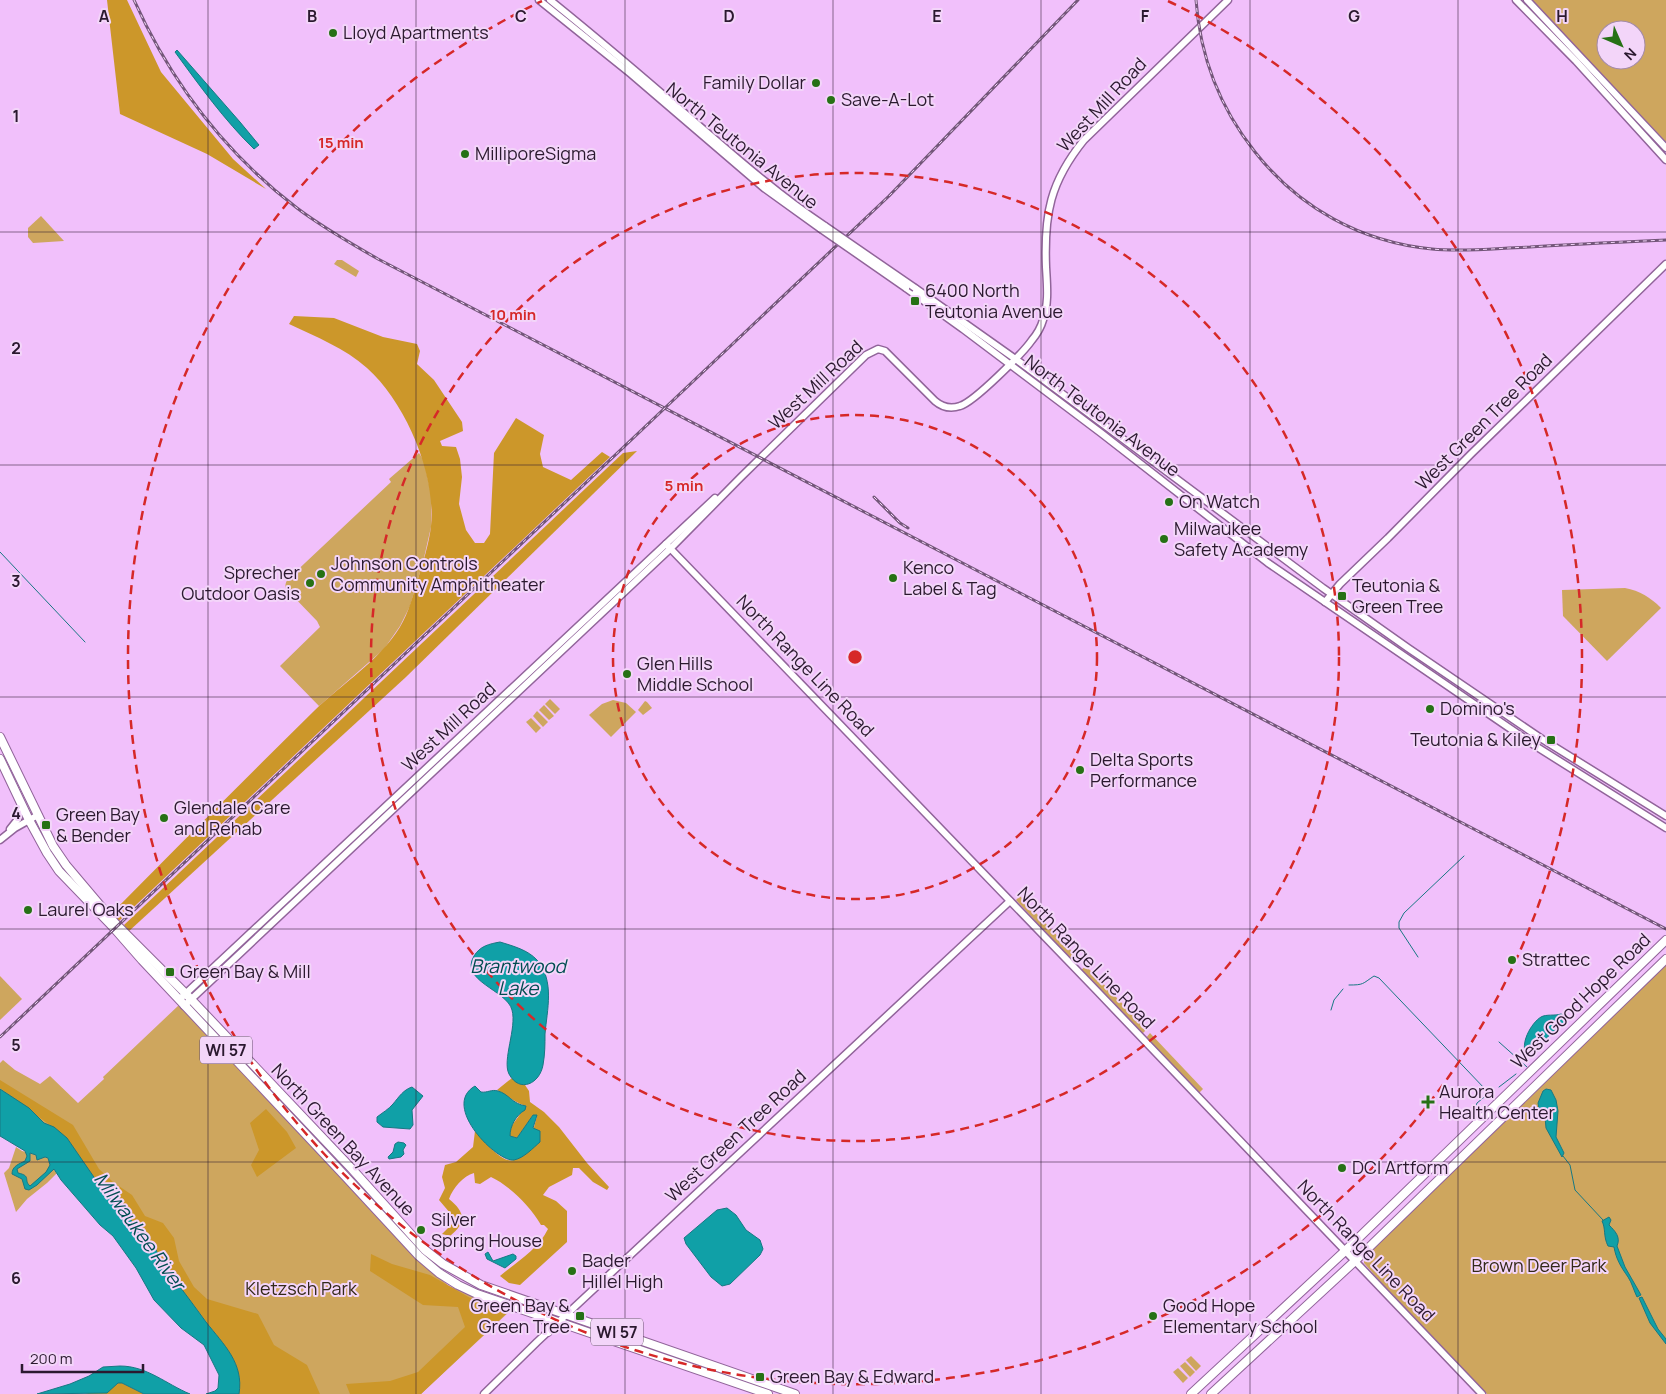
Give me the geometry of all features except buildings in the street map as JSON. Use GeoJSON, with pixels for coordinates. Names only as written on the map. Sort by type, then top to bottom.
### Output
{"type":"FeatureCollection","features":[{"type":"Feature","properties":{"kind":"main road","name":"North Teutonia Avenue"},"geometry":{"type":"LineString","coordinates":[[539,0],[631,74],[764,188],[915,288],[1015,359],[1331,594],[1408,648],[1542,739],[1666,816]]}},
{"type":"Feature","properties":{"kind":"main road","name":"North Teutonia Avenue"},"geometry":{"type":"LineString","coordinates":[[550,0],[756,175],[823,228],[963,329],[1268,563],[1537,747],[1666,828]]}},
{"type":"Feature","properties":{"kind":"main road","name":"West Mill Road"},"geometry":{"type":"LineString","coordinates":[[182,1003],[669,546],[866,355],[874,350],[885,350],[935,401],[940,405],[950,408],[961,406],[968,402],[1015,359],[1038,331],[1046,309],[1046,226],[1051,199],[1062,171],[1084,140],[1228,0]]}},
{"type":"Feature","properties":{"kind":"main road"},"geometry":{"type":"LineString","coordinates":[[1516,0],[1576,61],[1666,160]]}},
{"type":"Feature","properties":{"kind":"main road"},"geometry":{"type":"LineString","coordinates":[[1527,0],[1666,148]]}},
{"type":"Feature","properties":{"kind":"main road","name":"West Green Tree Road"},"geometry":{"type":"LineString","coordinates":[[1325,602],[1471,454],[1666,264]]}},
{"type":"Feature","properties":{"kind":"main road","name":"North Range Line Road"},"geometry":{"type":"LineString","coordinates":[[669,546],[1482,1394]]}},
{"type":"Feature","properties":{"kind":"main road","name":"North Green Bay Avenue"},"geometry":{"type":"LineString","coordinates":[[0,737],[53,846],[66,865],[115,923],[352,1169],[425,1250],[443,1264],[481,1285],[794,1394]]}},
{"type":"Feature","properties":{"kind":"main road","name":"North Green Bay Avenue"},"geometry":{"type":"LineString","coordinates":[[0,759],[47,853],[59,871],[418,1256],[439,1273],[477,1294],[768,1394]]}},
{"type":"Feature","properties":{"kind":"main road"},"geometry":{"type":"LineString","coordinates":[[0,840],[18,818],[22,804]]}},
{"type":"Feature","properties":{"kind":"main road"},"geometry":{"type":"LineString","coordinates":[[6,834],[38,815]]}},
{"type":"Feature","properties":{"kind":"main road","name":"West Green Tree Road"},"geometry":{"type":"LineString","coordinates":[[484,1394],[558,1322],[1010,901]]}},
{"type":"Feature","properties":{"kind":"main road","name":"West Good Hope Road"},"geometry":{"type":"LineString","coordinates":[[1192,1394],[1345,1251],[1666,940]]}},
{"type":"Feature","properties":{"kind":"main road","name":"West Good Hope Road"},"geometry":{"type":"LineString","coordinates":[[1212,1394],[1354,1261],[1666,959]]}},
{"type":"Feature","properties":{"kind":"main road"},"geometry":{"type":"LineString","coordinates":[[542,1316],[548,1332]]}},
{"type":"Feature","properties":{"kind":"green space"},"geometry":{"type":"Polygon","coordinates":[[[1531,0],[1666,0],[1666,142],[1598,70],[1646,70],[1646,20],[1596,20],[1596,68],[1531,0]]]}},
{"type":"Feature","properties":{"kind":"green space"},"geometry":{"type":"Polygon","coordinates":[[[41,216],[64,241],[33,243],[28,237],[28,228],[41,216]]]}},
{"type":"Feature","properties":{"kind":"green space"},"geometry":{"type":"Polygon","coordinates":[[[337,260],[342,260],[359,271],[356,277],[334,264],[337,260]]]}},
{"type":"Feature","properties":{"kind":"green space"},"geometry":{"type":"Polygon","coordinates":[[[419,453],[424,461],[431,494],[431,527],[410,606],[400,626],[384,649],[319,706],[280,666],[320,627],[317,621],[289,594],[286,583],[391,482],[389,479],[419,453]]]}},
{"type":"Feature","properties":{"kind":"green space"},"geometry":{"type":"Polygon","coordinates":[[[1625,588],[1644,595],[1661,608],[1607,661],[1563,616],[1562,590],[1625,588]]]}},
{"type":"Feature","properties":{"kind":"green space"},"geometry":{"type":"Polygon","coordinates":[[[550,699],[560,709],[555,714],[545,704],[550,699]]]}},
{"type":"Feature","properties":{"kind":"green space"},"geometry":{"type":"Polygon","coordinates":[[[613,700],[626,703],[636,712],[611,737],[589,715],[602,704],[613,700]]]}},
{"type":"Feature","properties":{"kind":"green space"},"geometry":{"type":"Polygon","coordinates":[[[645,701],[652,708],[643,715],[638,710],[645,701]]]}},
{"type":"Feature","properties":{"kind":"green space"},"geometry":{"type":"Polygon","coordinates":[[[544,705],[554,716],[549,720],[539,710],[544,705]]]}},
{"type":"Feature","properties":{"kind":"green space"},"geometry":{"type":"Polygon","coordinates":[[[537,711],[548,722],[543,727],[533,716],[537,711]]]}},
{"type":"Feature","properties":{"kind":"green space"},"geometry":{"type":"Polygon","coordinates":[[[531,718],[541,728],[536,733],[526,722],[531,718]]]}},
{"type":"Feature","properties":{"kind":"green space"},"geometry":{"type":"Polygon","coordinates":[[[1020,896],[1080,960],[1075,964],[1016,900],[1020,896]]]}},
{"type":"Feature","properties":{"kind":"green space","name":"Brown Deer Park"},"geometry":{"type":"Polygon","coordinates":[[[1666,964],[1666,1394],[1487,1394],[1390,1293],[1364,1263],[1364,1258],[1666,964]]]}},
{"type":"Feature","properties":{"kind":"green space"},"geometry":{"type":"Polygon","coordinates":[[[1086,966],[1147,1029],[1142,1034],[1081,970],[1086,966]]]}},
{"type":"Feature","properties":{"kind":"green space"},"geometry":{"type":"Polygon","coordinates":[[[0,976],[22,999],[0,1020],[0,976]]]}},
{"type":"Feature","properties":{"kind":"green space","name":"Kletzsch Park"},"geometry":{"type":"Polygon","coordinates":[[[179,1005],[419,1261],[449,1286],[510,1311],[421,1394],[226,1394],[226,1371],[83,1187],[0,1114],[0,1063],[3,1060],[15,1070],[40,1084],[50,1076],[78,1103],[179,1005]]]}},
{"type":"Feature","properties":{"kind":"green space"},"geometry":{"type":"Polygon","coordinates":[[[1150,1033],[1203,1089],[1199,1093],[1146,1038],[1150,1033]]]}},
{"type":"Feature","properties":{"kind":"green space"},"geometry":{"type":"Polygon","coordinates":[[[16,1147],[22,1151],[48,1158],[50,1165],[57,1173],[27,1199],[16,1212],[4,1173],[9,1168],[16,1147]]]}},
{"type":"Feature","properties":{"kind":"green space"},"geometry":{"type":"Polygon","coordinates":[[[1191,1356],[1201,1366],[1196,1371],[1186,1360],[1191,1356]]]}},
{"type":"Feature","properties":{"kind":"green space"},"geometry":{"type":"Polygon","coordinates":[[[1185,1362],[1195,1372],[1190,1377],[1180,1366],[1185,1362]]]}},
{"type":"Feature","properties":{"kind":"green space"},"geometry":{"type":"Polygon","coordinates":[[[1178,1368],[1188,1378],[1183,1383],[1173,1372],[1178,1368]]]}},
{"type":"Feature","properties":{"kind":"shaded area"},"geometry":{"type":"Polygon","coordinates":[[[107,0],[127,0],[161,72],[233,159],[266,189],[207,154],[120,114],[107,0]]]}},
{"type":"Feature","properties":{"kind":"shaded area"},"geometry":{"type":"Polygon","coordinates":[[[294,316],[334,318],[383,337],[417,344],[420,351],[417,364],[434,380],[462,422],[463,431],[440,441],[442,446],[456,447],[460,459],[462,477],[459,504],[466,530],[475,543],[484,543],[490,534],[494,453],[516,418],[544,435],[540,454],[543,467],[571,480],[602,452],[610,457],[119,921],[112,913],[314,711],[382,651],[403,621],[424,560],[431,526],[429,484],[416,441],[406,420],[394,400],[367,368],[340,349],[289,324],[294,316]]]}},
{"type":"Feature","properties":{"kind":"shaded area"},"geometry":{"type":"Polygon","coordinates":[[[637,451],[406,677],[128,932],[124,925],[623,453],[637,451]]]}},
{"type":"Feature","properties":{"kind":"shaded area"},"geometry":{"type":"Polygon","coordinates":[[[512,1078],[518,1083],[525,1085],[529,1091],[530,1102],[544,1112],[559,1127],[587,1163],[609,1187],[607,1190],[593,1182],[579,1168],[573,1168],[572,1175],[549,1187],[543,1195],[556,1201],[567,1211],[567,1242],[520,1285],[509,1283],[500,1276],[533,1249],[548,1229],[541,1225],[525,1204],[512,1191],[491,1177],[480,1184],[475,1183],[474,1173],[459,1183],[449,1199],[458,1208],[462,1217],[459,1226],[450,1236],[442,1234],[456,1220],[439,1200],[445,1188],[442,1177],[445,1165],[456,1162],[473,1147],[475,1131],[490,1148],[504,1159],[513,1160],[527,1153],[537,1116],[533,1115],[517,1138],[510,1136],[510,1128],[526,1106],[497,1090],[512,1078]]]}},
{"type":"Feature","properties":{"kind":"shaded area"},"geometry":{"type":"Polygon","coordinates":[[[0,1080],[73,1125],[99,1169],[113,1182],[132,1195],[145,1216],[163,1223],[174,1238],[179,1261],[194,1287],[207,1299],[258,1314],[274,1345],[307,1365],[320,1394],[239,1394],[239,1374],[232,1356],[168,1274],[156,1250],[117,1206],[113,1198],[98,1183],[67,1138],[0,1088],[0,1080]]]}},
{"type":"Feature","properties":{"kind":"shaded area"},"geometry":{"type":"Polygon","coordinates":[[[266,1109],[287,1132],[296,1148],[257,1177],[251,1165],[259,1150],[250,1123],[266,1109]]]}},
{"type":"Feature","properties":{"kind":"shaded area"},"geometry":{"type":"Polygon","coordinates":[[[371,1254],[392,1264],[430,1275],[479,1303],[508,1312],[421,1394],[350,1394],[346,1384],[390,1381],[418,1372],[465,1327],[458,1307],[423,1305],[370,1271],[371,1254]]]}},
{"type":"Feature","properties":{"kind":"shaded area"},"geometry":{"type":"Polygon","coordinates":[[[118,1383],[122,1383],[144,1394],[85,1394],[105,1390],[118,1383]]]}},
{"type":"Feature","properties":{"kind":"water"},"geometry":{"type":"Polygon","coordinates":[[[177,50],[259,145],[254,149],[233,127],[175,52],[177,50]]]}},
{"type":"Feature","properties":{"kind":"water","name":"Brantwood Lake"},"geometry":{"type":"Polygon","coordinates":[[[500,942],[520,949],[537,960],[543,968],[548,986],[544,1061],[538,1077],[529,1084],[524,1085],[513,1080],[507,1068],[513,1026],[512,1010],[502,997],[478,979],[471,965],[474,956],[479,950],[500,942]]]}},
{"type":"Feature","properties":{"kind":"water"},"geometry":{"type":"Polygon","coordinates":[[[1561,1014],[1568,1017],[1567,1021],[1550,1034],[1535,1054],[1527,1055],[1524,1046],[1525,1040],[1533,1024],[1543,1016],[1561,1014]]]}},
{"type":"Feature","properties":{"kind":"water"},"geometry":{"type":"Polygon","coordinates":[[[475,1086],[481,1092],[494,1090],[502,1092],[517,1103],[526,1106],[525,1110],[514,1121],[510,1136],[517,1138],[533,1115],[537,1115],[533,1128],[540,1131],[540,1142],[525,1155],[514,1160],[506,1159],[496,1153],[475,1132],[468,1119],[464,1106],[466,1095],[475,1086]]]}},
{"type":"Feature","properties":{"kind":"water"},"geometry":{"type":"Polygon","coordinates":[[[412,1087],[423,1096],[412,1110],[413,1125],[410,1129],[383,1127],[377,1122],[377,1117],[412,1087]]]}},
{"type":"Feature","properties":{"kind":"water","name":"Milwaukee River"},"geometry":{"type":"Polygon","coordinates":[[[0,1089],[29,1108],[44,1123],[54,1127],[67,1138],[98,1183],[113,1198],[117,1206],[156,1250],[168,1274],[226,1347],[236,1364],[240,1383],[239,1394],[206,1394],[218,1388],[219,1375],[204,1345],[181,1328],[154,1300],[136,1268],[113,1236],[100,1225],[61,1180],[54,1169],[37,1185],[29,1190],[25,1189],[22,1179],[12,1174],[12,1171],[18,1164],[25,1161],[27,1156],[25,1151],[0,1136],[0,1089]],[[30,1153],[30,1161],[17,1169],[18,1173],[25,1175],[30,1186],[46,1172],[50,1165],[48,1158],[45,1157],[37,1160],[36,1155],[30,1153]]]}},
{"type":"Feature","properties":{"kind":"water"},"geometry":{"type":"Polygon","coordinates":[[[1546,1089],[1551,1090],[1556,1100],[1558,1111],[1556,1137],[1564,1153],[1562,1157],[1546,1128],[1545,1117],[1539,1109],[1538,1103],[1543,1091],[1546,1089]]]}},
{"type":"Feature","properties":{"kind":"water"},"geometry":{"type":"Polygon","coordinates":[[[398,1142],[406,1145],[403,1150],[404,1154],[401,1157],[389,1159],[388,1157],[398,1142]]]}},
{"type":"Feature","properties":{"kind":"water"},"geometry":{"type":"Polygon","coordinates":[[[727,1208],[736,1215],[746,1230],[760,1240],[763,1249],[760,1255],[730,1284],[722,1286],[711,1277],[686,1244],[684,1238],[717,1210],[727,1208]]]}},
{"type":"Feature","properties":{"kind":"water"},"geometry":{"type":"Polygon","coordinates":[[[1609,1217],[1611,1220],[1609,1225],[1618,1237],[1617,1246],[1625,1267],[1641,1295],[1637,1297],[1619,1263],[1614,1247],[1608,1246],[1606,1242],[1602,1221],[1609,1217]]]}},
{"type":"Feature","properties":{"kind":"water"},"geometry":{"type":"Polygon","coordinates":[[[488,1252],[493,1261],[513,1254],[516,1256],[516,1259],[505,1268],[487,1259],[485,1254],[488,1252]]]}},
{"type":"Feature","properties":{"kind":"water"},"geometry":{"type":"Polygon","coordinates":[[[1642,1297],[1658,1329],[1666,1339],[1666,1344],[1650,1323],[1639,1298],[1642,1297]]]}},
{"type":"Feature","properties":{"kind":"water"},"geometry":{"type":"Polygon","coordinates":[[[120,1366],[148,1372],[190,1394],[144,1394],[122,1383],[118,1383],[107,1393],[37,1394],[70,1384],[89,1376],[103,1367],[120,1366]]]}},
{"type":"Feature","properties":{"kind":"waterway"},"geometry":{"type":"LineString","coordinates":[[0,552],[85,642]]}},
{"type":"Feature","properties":{"kind":"waterway"},"geometry":{"type":"LineString","coordinates":[[1418,957],[1399,928],[1399,922],[1404,913],[1464,856]]}},
{"type":"Feature","properties":{"kind":"waterway"},"geometry":{"type":"LineString","coordinates":[[1349,985],[1363,984],[1374,976],[1379,978],[1486,1090],[1488,1094],[1477,1103],[1475,1108]]}},
{"type":"Feature","properties":{"kind":"waterway"},"geometry":{"type":"LineString","coordinates":[[1331,1010],[1334,1000],[1343,989]]}},
{"type":"Feature","properties":{"kind":"waterway"},"geometry":{"type":"LineString","coordinates":[[1499,1042],[1527,1067]]}},
{"type":"Feature","properties":{"kind":"waterway"},"geometry":{"type":"LineString","coordinates":[[1499,1087],[1516,1074]]}},
{"type":"Feature","properties":{"kind":"waterway"},"geometry":{"type":"LineString","coordinates":[[1563,1156],[1570,1165],[1575,1190],[1603,1220]]}},
{"type":"Feature","properties":{"kind":"railway"},"geometry":{"type":"LineString","coordinates":[[134,0],[165,59],[202,114],[224,140],[271,187],[336,235],[378,259],[1666,929]]}},
{"type":"Feature","properties":{"kind":"railway"},"geometry":{"type":"LineString","coordinates":[[0,1037],[889,196],[1078,0]]}},
{"type":"Feature","properties":{"kind":"railway"},"geometry":{"type":"LineString","coordinates":[[1196,0],[1198,21],[1207,61],[1222,99],[1232,118],[1255,152],[1272,172],[1291,190],[1333,219],[1381,239],[1406,245],[1444,250],[1481,250],[1666,240]]}},
{"type":"Feature","properties":{"kind":"railway"},"geometry":{"type":"LineString","coordinates":[[874,497],[900,523],[908,528]]}},
{"type":"Feature","properties":{"kind":"place","name":"Lloyd Apartments"},"geometry":{"type":"Point","coordinates":[333,33]}},
{"type":"Feature","properties":{"kind":"place","name":"Family Dollar"},"geometry":{"type":"Point","coordinates":[816,83]}},
{"type":"Feature","properties":{"kind":"place","name":"Save-A-Lot"},"geometry":{"type":"Point","coordinates":[831,100]}},
{"type":"Feature","properties":{"kind":"place","name":"MilliporeSigma"},"geometry":{"type":"Point","coordinates":[465,154]}},
{"type":"Feature","properties":{"kind":"place","name":"6400 North Teutonia Avenue"},"geometry":{"type":"Point","coordinates":[915,301]}},
{"type":"Feature","properties":{"kind":"place","name":"On Watch"},"geometry":{"type":"Point","coordinates":[1169,502]}},
{"type":"Feature","properties":{"kind":"place","name":"Milwaukee Safety Academy"},"geometry":{"type":"Point","coordinates":[1164,539]}},
{"type":"Feature","properties":{"kind":"place","name":"Johnson Controls Community Amphitheater"},"geometry":{"type":"Point","coordinates":[321,574]}},
{"type":"Feature","properties":{"kind":"place","name":"Kenco Label & Tag"},"geometry":{"type":"Point","coordinates":[893,578]}},
{"type":"Feature","properties":{"kind":"place","name":"Sprecher Outdoor Oasis"},"geometry":{"type":"Point","coordinates":[310,583]}},
{"type":"Feature","properties":{"kind":"place","name":"Teutonia & Green Tree"},"geometry":{"type":"Point","coordinates":[1342,596]}},
{"type":"Feature","properties":{"kind":"place","name":"Glen Hills Middle School"},"geometry":{"type":"Point","coordinates":[627,674]}},
{"type":"Feature","properties":{"kind":"place","name":"Domino's"},"geometry":{"type":"Point","coordinates":[1430,709]}},
{"type":"Feature","properties":{"kind":"place","name":"Teutonia & Kiley"},"geometry":{"type":"Point","coordinates":[1551,740]}},
{"type":"Feature","properties":{"kind":"place","name":"Delta Sports Performance"},"geometry":{"type":"Point","coordinates":[1080,770]}},
{"type":"Feature","properties":{"kind":"place","name":"Glendale Care and Rehab"},"geometry":{"type":"Point","coordinates":[164,818]}},
{"type":"Feature","properties":{"kind":"place","name":"Green Bay & Bender"},"geometry":{"type":"Point","coordinates":[46,825]}},
{"type":"Feature","properties":{"kind":"place","name":"Laurel Oaks"},"geometry":{"type":"Point","coordinates":[28,910]}},
{"type":"Feature","properties":{"kind":"place","name":"Strattec"},"geometry":{"type":"Point","coordinates":[1512,960]}},
{"type":"Feature","properties":{"kind":"place","name":"Green Bay & Mill"},"geometry":{"type":"Point","coordinates":[170,972]}},
{"type":"Feature","properties":{"kind":"place","name":"Aurora Health Center"},"geometry":{"type":"Point","coordinates":[1428,1102]}},
{"type":"Feature","properties":{"kind":"place","name":"DCI Artform"},"geometry":{"type":"Point","coordinates":[1342,1168]}},
{"type":"Feature","properties":{"kind":"place","name":"Silver Spring House"},"geometry":{"type":"Point","coordinates":[421,1230]}},
{"type":"Feature","properties":{"kind":"place","name":"Bader Hillel High"},"geometry":{"type":"Point","coordinates":[572,1271]}},
{"type":"Feature","properties":{"kind":"place","name":"Green Bay & Green Tree"},"geometry":{"type":"Point","coordinates":[580,1316]}},
{"type":"Feature","properties":{"kind":"place","name":"Good Hope Elementary School"},"geometry":{"type":"Point","coordinates":[1153,1316]}},
{"type":"Feature","properties":{"kind":"place","name":"Green Bay & Edward"},"geometry":{"type":"Point","coordinates":[760,1377]}}]}
